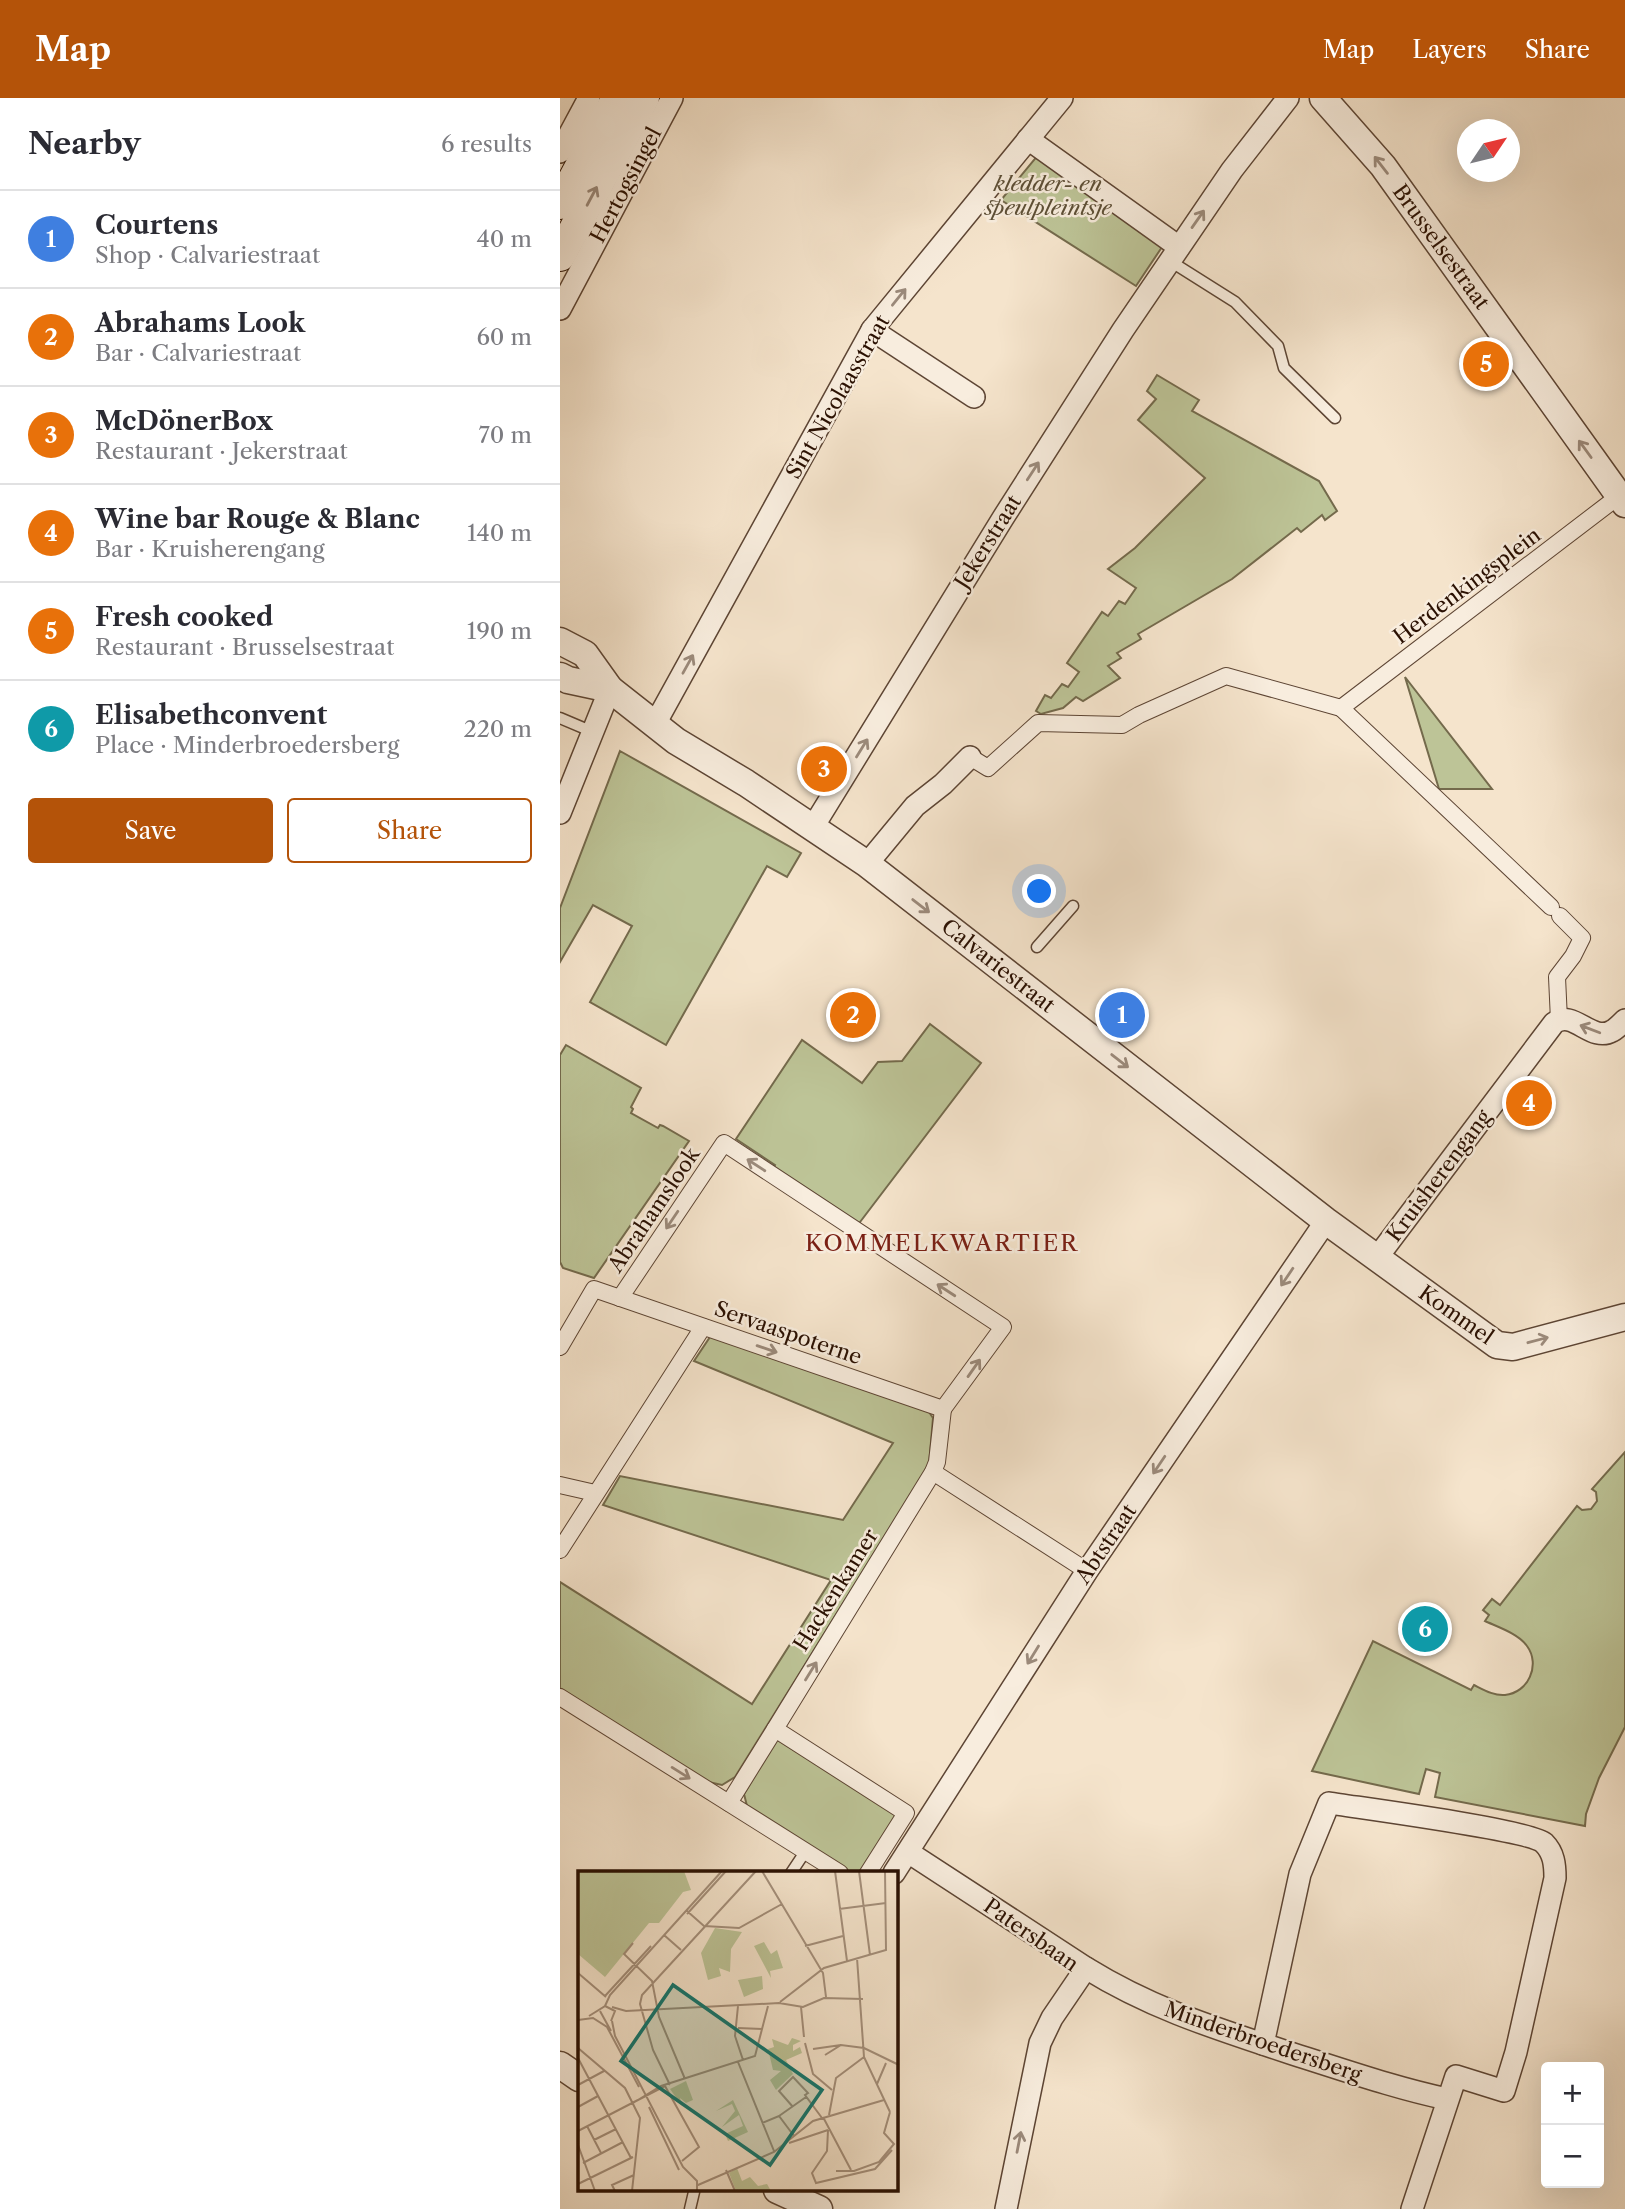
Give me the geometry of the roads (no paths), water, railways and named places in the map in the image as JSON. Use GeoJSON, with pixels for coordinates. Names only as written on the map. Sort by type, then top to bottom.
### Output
{"type":"FeatureCollection","features":[{"type":"Feature","properties":{"kind":"main road"},"geometry":{"type":"LineString","coordinates":[[560,205],[617,98]]}},
{"type":"Feature","properties":{"kind":"main road","name":"Hertogsingel"},"geometry":{"type":"LineString","coordinates":[[560,256],[643,98]]}},
{"type":"Feature","properties":{"kind":"street"},"geometry":{"type":"LineString","coordinates":[[560,152],[589,98]]}},
{"type":"Feature","properties":{"kind":"street","name":"Hertogsingel"},"geometry":{"type":"LineString","coordinates":[[560,309],[672,98]]}},
{"type":"Feature","properties":{"kind":"street","name":"Sint Nicolaasstraat"},"geometry":{"type":"LineString","coordinates":[[655,724],[872,330],[1062,98]]}},
{"type":"Feature","properties":{"kind":"street","name":"Jekerstraat"},"geometry":{"type":"LineString","coordinates":[[813,827],[1003,518],[1123,330],[1232,170],[1288,98]]}},
{"type":"Feature","properties":{"kind":"street","name":"Brusselsestraat"},"geometry":{"type":"LineString","coordinates":[[1323,98],[1392,179],[1622,500]]}},
{"type":"Feature","properties":{"kind":"street"},"geometry":{"type":"LineString","coordinates":[[1028,139],[1174,254]]}},
{"type":"Feature","properties":{"kind":"street"},"geometry":{"type":"LineString","coordinates":[[872,330],[974,397]]}},
{"type":"Feature","properties":{"kind":"street","name":"Herdenkingsplein"},"geometry":{"type":"LineString","coordinates":[[1341,708],[1622,500]]}},
{"type":"Feature","properties":{"kind":"street","name":"Calvariestraat"},"geometry":{"type":"LineString","coordinates":[[560,640],[585,654],[610,689],[676,741],[813,827],[1016,971],[1376,1259]]}},
{"type":"Feature","properties":{"kind":"street"},"geometry":{"type":"LineString","coordinates":[[867,864],[915,806],[943,784],[970,757],[988,768],[1038,723],[1122,725],[1226,676],[1341,708],[1582,938],[1573,956],[1557,977],[1559,1020],[1568,1019],[1598,1034],[1611,1032],[1625,1020]]}},
{"type":"Feature","properties":{"kind":"street","name":"Calvariestraat"},"geometry":{"type":"LineString","coordinates":[[560,677],[610,689]]}},
{"type":"Feature","properties":{"kind":"street"},"geometry":{"type":"LineString","coordinates":[[560,813],[610,689]]}},
{"type":"Feature","properties":{"kind":"street","name":"Kruisherengang"},"geometry":{"type":"LineString","coordinates":[[1376,1259],[1554,1023],[1559,1020]]}},
{"type":"Feature","properties":{"kind":"street","name":"Abrahamslook"},"geometry":{"type":"LineString","coordinates":[[620,1298],[724,1143],[1003,1327],[943,1409]]}},
{"type":"Feature","properties":{"kind":"street","name":"Abtstraat"},"geometry":{"type":"LineString","coordinates":[[895,1871],[1087,1571],[1329,1223]]}},
{"type":"Feature","properties":{"kind":"street","name":"Kommel"},"geometry":{"type":"LineString","coordinates":[[1376,1259],[1497,1345],[1513,1347],[1625,1317]]}},
{"type":"Feature","properties":{"kind":"street","name":"Servaaspoterne"},"geometry":{"type":"LineString","coordinates":[[560,1347],[594,1289],[943,1409]]}},
{"type":"Feature","properties":{"kind":"street"},"geometry":{"type":"LineString","coordinates":[[560,1550],[703,1327]]}},
{"type":"Feature","properties":{"kind":"street","name":"Hackenkamer"},"geometry":{"type":"LineString","coordinates":[[729,1803],[933,1472],[937,1462],[943,1409]]}},
{"type":"Feature","properties":{"kind":"street"},"geometry":{"type":"LineString","coordinates":[[933,1472],[1087,1571]]}},
{"type":"Feature","properties":{"kind":"street"},"geometry":{"type":"LineString","coordinates":[[560,1485],[596,1493]]}},
{"type":"Feature","properties":{"kind":"street"},"geometry":{"type":"LineString","coordinates":[[560,1697],[837,1871]]}},
{"type":"Feature","properties":{"kind":"street"},"geometry":{"type":"LineString","coordinates":[[775,1729],[906,1812],[869,1871]]}},
{"type":"Feature","properties":{"kind":"street"},"geometry":{"type":"LineString","coordinates":[[1263,2044],[1300,1874],[1329,1803],[1495,1830],[1536,1838],[1545,1844],[1554,1860],[1555,1878],[1516,2052],[1504,2091],[1456,2076],[1412,2209]]}},
{"type":"Feature","properties":{"kind":"street","name":"Patersbaan"},"geometry":{"type":"LineString","coordinates":[[908,1852],[1086,1968],[1052,2018],[1040,2043],[1006,2209]]}},
{"type":"Feature","properties":{"kind":"street","name":"Minderbroedersberg"},"geometry":{"type":"LineString","coordinates":[[1086,1968],[1134,1996],[1199,2024],[1409,2091],[1447,2099]]}},
{"type":"Feature","properties":{"kind":"street"},"geometry":{"type":"LineString","coordinates":[[560,2065],[578,2077]]}},
{"type":"Feature","properties":{"kind":"street"},"geometry":{"type":"LineString","coordinates":[[781,2192],[819,2209]]}},
{"type":"Feature","properties":{"kind":"lane"},"geometry":{"type":"LineString","coordinates":[[1174,254],[1234,302],[1278,346],[1284,368],[1335,418]]}},
{"type":"Feature","properties":{"kind":"lane"},"geometry":{"type":"LineString","coordinates":[[560,718],[593,732]]}},
{"type":"Feature","properties":{"kind":"lane"},"geometry":{"type":"LineString","coordinates":[[1037,947],[1073,906]]}},
{"type":"Feature","properties":{"kind":"lane"},"geometry":{"type":"LineString","coordinates":[[792,1871],[806,1852]]}},
{"type":"Feature","properties":{"kind":"lane"},"geometry":{"type":"LineString","coordinates":[[690,2209],[694,2192]]}},
{"type":"Feature","properties":{"kind":"place","name":"Fresh cooked"},"geometry":{"type":"Point","coordinates":[1486,364]}},
{"type":"Feature","properties":{"kind":"place","name":"McDönerBox"},"geometry":{"type":"Point","coordinates":[824,769]}},
{"type":"Feature","properties":{"kind":"place","name":"Abrahams Look"},"geometry":{"type":"Point","coordinates":[853,1015]}},
{"type":"Feature","properties":{"kind":"place","name":"Courtens"},"geometry":{"type":"Point","coordinates":[1122,1015]}},
{"type":"Feature","properties":{"kind":"place","name":"Wine bar Rouge & Blanc"},"geometry":{"type":"Point","coordinates":[1529,1103]}},
{"type":"Feature","properties":{"kind":"place","name":"Elisabethconvent"},"geometry":{"type":"Point","coordinates":[1425,1629]}},
{"type":"Feature","properties":{"kind":"district","name":"KOMMELKWARTIER"},"geometry":{"type":"Point","coordinates":[942,1243]}},
{"type":"Feature","properties":{"kind":"park label","name":"kledder- en speulpleintsje"},"geometry":{"type":"Point","coordinates":[1048,196]}}]}
